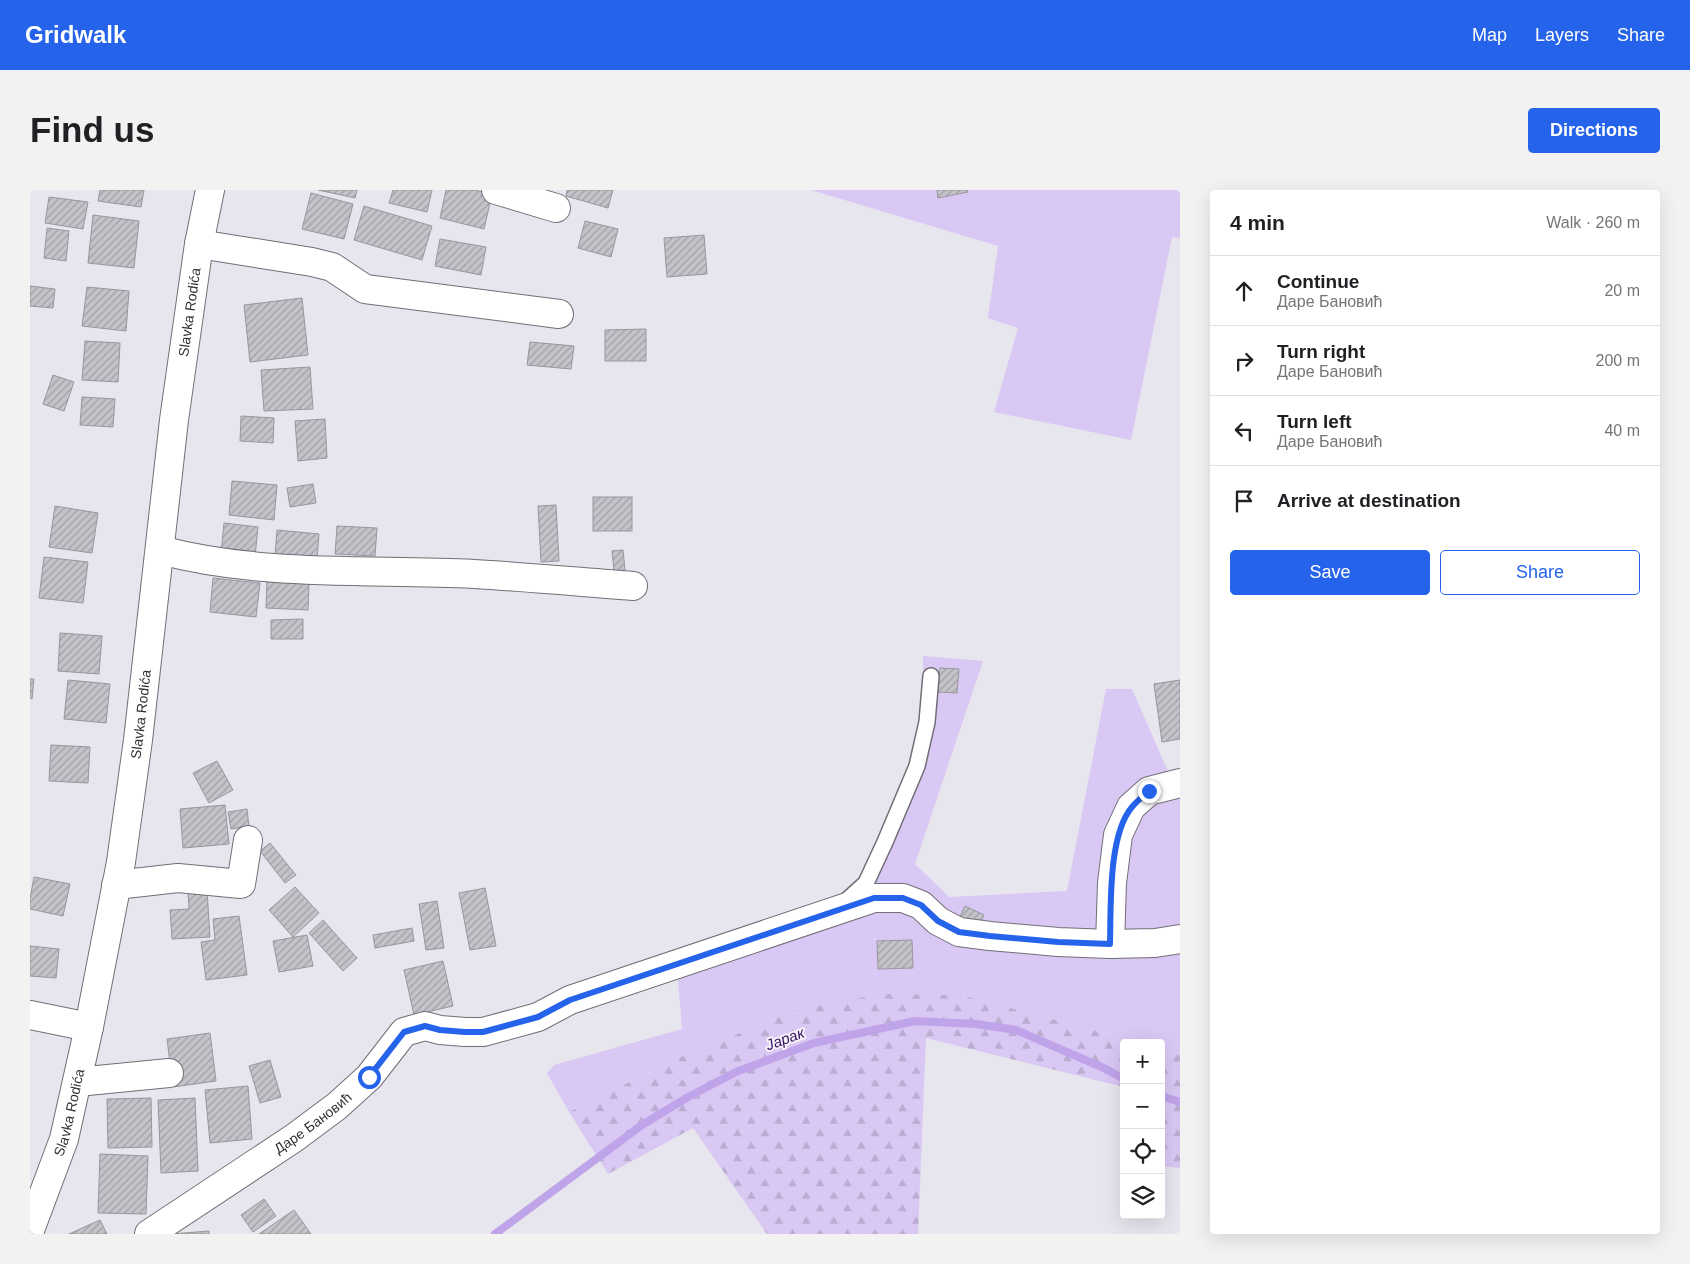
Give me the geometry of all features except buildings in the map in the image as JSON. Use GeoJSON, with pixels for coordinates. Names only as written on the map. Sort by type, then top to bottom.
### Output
{"type":"FeatureCollection","features":[{"type":"Feature","properties":{"kind":"street","name":"Slavka Rodića"},"geometry":{"type":"LineString","coordinates":[[30,1230],[64,1139],[90,1027],[116,885],[138,740],[174,420],[199,244],[210,190]]}},
{"type":"Feature","properties":{"kind":"street"},"geometry":{"type":"LineString","coordinates":[[496,190],[556,208]]}},
{"type":"Feature","properties":{"kind":"street"},"geometry":{"type":"LineString","coordinates":[[199,244],[312,262],[332,267],[365,288],[559,314]]}},
{"type":"Feature","properties":{"kind":"street"},"geometry":{"type":"LineString","coordinates":[[160,550],[195,559],[304,571],[473,574],[633,586]]}},
{"type":"Feature","properties":{"kind":"street"},"geometry":{"type":"LineString","coordinates":[[1110,944],[1112,883],[1118,835],[1131,808],[1149,791],[1180,782]]}},
{"type":"Feature","properties":{"kind":"street"},"geometry":{"type":"LineString","coordinates":[[116,885],[178,878],[241,884],[248,840]]}},
{"type":"Feature","properties":{"kind":"street","name":"Даре Бановић"},"geometry":{"type":"LineString","coordinates":[[149,1234],[294,1138],[338,1106],[369,1077],[404,1032],[425,1026],[440,1030],[483,1032],[538,1017],[570,1000],[874,898],[903,898],[921,905],[938,921],[959,932],[1058,942],[1110,944],[1155,943],[1180,939]]}},
{"type":"Feature","properties":{"kind":"street"},"geometry":{"type":"LineString","coordinates":[[30,1015],[90,1027]]}},
{"type":"Feature","properties":{"kind":"street"},"geometry":{"type":"LineString","coordinates":[[77,1082],[169,1073]]}},
{"type":"Feature","properties":{"kind":"lane"},"geometry":{"type":"LineString","coordinates":[[837,910],[866,883],[917,766],[927,722],[931,676]]}},
{"type":"Feature","properties":{"kind":"green space"},"geometry":{"type":"Polygon","coordinates":[[[811,190],[1180,190],[1180,238],[1172,237],[1131,440],[994,412],[1018,328],[988,318],[998,246],[811,190]]]}},
{"type":"Feature","properties":{"kind":"green space"},"geometry":{"type":"Polygon","coordinates":[[[923,656],[983,661],[915,864],[949,897],[1067,891],[1106,689],[1132,689],[1180,799],[1180,1054],[1165,1052],[1165,1039],[1123,1039],[961,995],[793,1011],[676,1059],[569,1112],[547,1073],[554,1065],[682,1029],[677,968],[809,922],[866,877],[895,819],[923,718],[923,656]]]}},
{"type":"Feature","properties":{"kind":"green space"},"geometry":{"type":"Polygon","coordinates":[[[880,994],[961,995],[1123,1039],[1120,1039],[1120,1086],[926,1038],[918,1234],[767,1234],[693,1128],[608,1174],[569,1112],[676,1059],[793,1011],[880,994]]]}},
{"type":"Feature","properties":{"kind":"green space"},"geometry":{"type":"Polygon","coordinates":[[[1165,1052],[1180,1054],[1180,1168],[1165,1166],[1165,1052]]]}},
{"type":"Feature","properties":{"kind":"waterway","name":"Јарак"},"geometry":{"type":"LineString","coordinates":[[495,1234],[642,1125],[688,1097],[736,1072],[814,1043],[915,1021],[976,1024],[1016,1030],[1120,1077]]}},
{"type":"Feature","properties":{"kind":"waterway","name":"Јарак"},"geometry":{"type":"LineString","coordinates":[[1165,1097],[1180,1102]]}},
{"type":"Feature","properties":{"kind":"route"},"geometry":{"type":"LineString","coordinates":[[369,1077],[404,1032],[425,1026],[440,1030],[483,1032],[538,1017],[570,1000],[874,898],[903,898],[921,905],[938,921],[959,932],[1058,942],[1110,944],[1112,883],[1118,835],[1131,808],[1149,791]]}}]}
